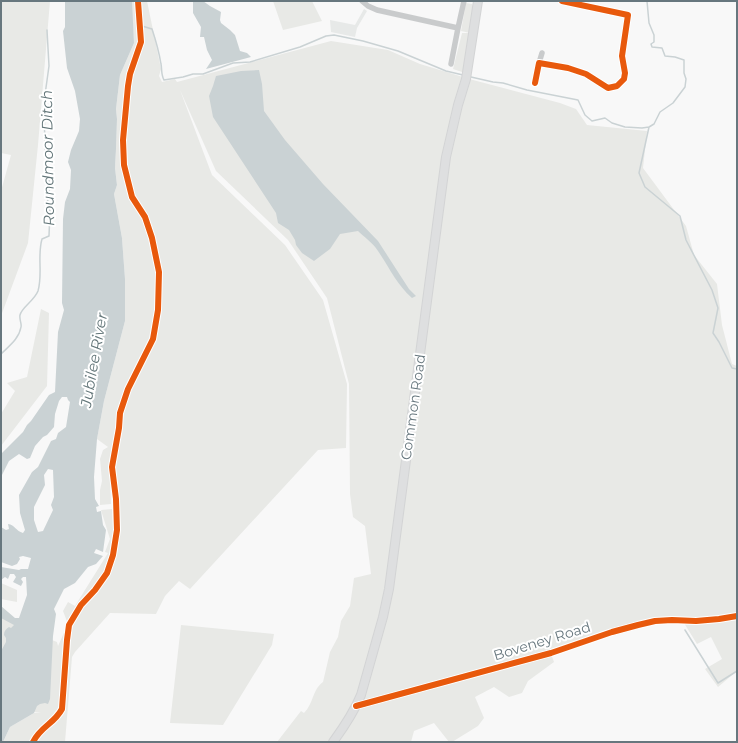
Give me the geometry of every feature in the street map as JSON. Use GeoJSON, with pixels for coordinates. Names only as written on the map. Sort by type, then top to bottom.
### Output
{"type":"FeatureCollection","features":[{"type":"Feature","properties":{"kind":"main road","name":"Common Road"},"geometry":{"type":"LineString","coordinates":[[333,742],[356,706],[361,695],[383,617],[389,589],[446,157],[458,105],[466,79],[478,3]]}},
{"type":"Feature","properties":{"kind":"street"},"geometry":{"type":"LineString","coordinates":[[362,1],[376,10],[456,27]]}},
{"type":"Feature","properties":{"kind":"street"},"geometry":{"type":"LineString","coordinates":[[539,63],[568,68],[586,74],[608,88],[617,86],[624,79],[625,73],[622,56],[628,15],[562,1]]}},
{"type":"Feature","properties":{"kind":"street"},"geometry":{"type":"LineString","coordinates":[[451,64],[456,27],[464,2],[478,3]]}},
{"type":"Feature","properties":{"kind":"street"},"geometry":{"type":"LineString","coordinates":[[535,83],[542,53]]}},
{"type":"Feature","properties":{"kind":"street","name":"Boveney Road"},"geometry":{"type":"LineString","coordinates":[[356,706],[551,653],[612,632],[638,625],[655,621],[696,621],[737,616]]}},
{"type":"Feature","properties":{"kind":"street"},"geometry":{"type":"LineString","coordinates":[[361,695],[370,702]]}},
{"type":"Feature","properties":{"kind":"shaded area"},"geometry":{"type":"Polygon","coordinates":[[[1,1],[50,1],[28,243],[1,316],[1,191],[11,155],[1,153],[1,1]]]}},
{"type":"Feature","properties":{"kind":"shaded area"},"geometry":{"type":"Polygon","coordinates":[[[131,1],[147,1],[161,69],[159,76],[162,82],[175,79],[177,82],[331,41],[388,50],[420,64],[560,103],[576,109],[587,125],[647,131],[643,168],[686,226],[694,255],[717,284],[722,325],[732,364],[737,366],[737,671],[718,687],[705,669],[722,659],[711,637],[697,644],[684,623],[685,618],[671,617],[617,627],[550,651],[554,662],[528,681],[522,693],[509,697],[494,687],[475,697],[484,718],[478,726],[452,742],[449,742],[434,723],[414,731],[411,742],[277,742],[301,711],[304,713],[310,705],[319,685],[323,682],[330,652],[338,637],[341,621],[350,606],[354,578],[371,574],[365,526],[353,517],[350,494],[349,384],[327,298],[288,240],[216,171],[180,90],[212,175],[285,245],[323,300],[347,384],[346,448],[318,450],[190,589],[179,581],[165,596],[156,614],[110,613],[72,657],[65,742],[3,742],[10,727],[34,713],[41,712],[33,712],[47,638],[57,642],[58,646],[68,624],[63,611],[68,602],[75,606],[108,553],[105,552],[110,539],[101,510],[112,509],[113,530],[113,505],[110,483],[111,504],[100,505],[100,490],[102,481],[100,459],[103,450],[108,447],[97,439],[104,401],[125,321],[125,279],[122,238],[114,194],[117,185],[115,168],[116,109],[120,75],[134,43],[131,1]]]}},
{"type":"Feature","properties":{"kind":"shaded area"},"geometry":{"type":"Polygon","coordinates":[[[273,1],[312,1],[322,21],[283,30],[273,1]]]}},
{"type":"Feature","properties":{"kind":"shaded area"},"geometry":{"type":"Polygon","coordinates":[[[466,3],[472,4],[473,6],[470,33],[461,31],[466,3]]]}},
{"type":"Feature","properties":{"kind":"shaded area"},"geometry":{"type":"Polygon","coordinates":[[[364,9],[367,11],[357,28],[355,37],[331,32],[330,20],[355,25],[364,9]]]}},
{"type":"Feature","properties":{"kind":"shaded area"},"geometry":{"type":"Polygon","coordinates":[[[462,33],[470,33],[465,73],[453,69],[462,33]]]}},
{"type":"Feature","properties":{"kind":"shaded area"},"geometry":{"type":"Polygon","coordinates":[[[41,309],[49,313],[47,386],[1,446],[1,414],[15,391],[7,383],[27,377],[41,309]]]}},
{"type":"Feature","properties":{"kind":"shaded area"},"geometry":{"type":"Polygon","coordinates":[[[1,583],[17,590],[17,602],[1,599],[1,583]]]}},
{"type":"Feature","properties":{"kind":"shaded area"},"geometry":{"type":"Polygon","coordinates":[[[1,614],[16,626],[10,642],[1,657],[1,614]]]}},
{"type":"Feature","properties":{"kind":"shaded area"},"geometry":{"type":"Polygon","coordinates":[[[181,625],[274,634],[272,645],[223,725],[170,723],[181,625]]]}},
{"type":"Feature","properties":{"kind":"water","name":"Jubilee River"},"geometry":{"type":"Polygon","coordinates":[[[65,1],[132,1],[134,43],[120,75],[116,109],[115,168],[117,185],[114,194],[122,238],[125,279],[125,321],[104,401],[97,439],[94,477],[95,499],[99,506],[96,507],[97,512],[101,511],[103,525],[106,530],[103,552],[96,549],[94,553],[103,556],[96,564],[88,567],[75,583],[64,589],[54,609],[56,614],[53,636],[50,699],[48,704],[40,704],[37,706],[34,713],[10,727],[3,742],[1,742],[1,651],[6,642],[4,635],[6,629],[9,627],[11,628],[14,625],[1,618],[1,606],[15,618],[19,618],[27,595],[26,577],[21,579],[23,582],[21,586],[13,582],[16,577],[14,574],[10,574],[8,579],[5,577],[1,580],[1,567],[19,570],[28,569],[31,558],[23,556],[19,557],[20,559],[17,564],[12,566],[1,562],[1,527],[6,530],[9,529],[8,524],[23,533],[25,530],[20,513],[19,495],[32,472],[38,467],[51,441],[56,439],[58,433],[66,427],[70,402],[67,397],[62,397],[59,401],[55,414],[54,427],[35,446],[30,458],[27,459],[19,454],[9,461],[1,477],[1,454],[23,432],[49,395],[55,392],[58,332],[64,310],[62,303],[63,219],[65,202],[70,189],[71,170],[68,162],[79,131],[80,119],[75,91],[67,68],[63,31],[65,27],[65,1]],[[48,469],[44,475],[45,485],[34,507],[34,520],[38,532],[43,531],[53,510],[51,505],[54,497],[53,470],[48,469]]]}},
{"type":"Feature","properties":{"kind":"water"},"geometry":{"type":"Polygon","coordinates":[[[193,1],[203,1],[221,12],[221,23],[235,35],[240,51],[247,53],[251,57],[206,69],[212,60],[207,50],[204,37],[200,37],[201,27],[193,13],[193,1]]]}},
{"type":"Feature","properties":{"kind":"water"},"geometry":{"type":"Polygon","coordinates":[[[259,70],[262,84],[264,111],[285,140],[323,184],[378,241],[409,289],[416,296],[412,298],[407,293],[376,248],[358,231],[340,234],[330,249],[314,261],[302,253],[296,245],[295,240],[289,230],[278,223],[276,213],[213,117],[209,96],[216,76],[241,71],[259,70]]]}},
{"type":"Feature","properties":{"kind":"waterway"},"geometry":{"type":"LineString","coordinates":[[471,77],[578,100],[585,115],[592,121],[605,118],[612,123],[625,127],[649,127],[654,124],[660,112],[673,103],[685,87],[686,79],[684,73],[684,60],[665,56],[662,48],[652,47],[651,44],[654,42],[654,35],[649,23],[647,1]]}},
{"type":"Feature","properties":{"kind":"waterway"},"geometry":{"type":"LineString","coordinates":[[142,26],[152,29],[164,80],[193,74],[203,74],[233,63],[250,62],[300,47],[326,36],[334,35],[363,41],[398,51],[446,71],[463,75]]}},
{"type":"Feature","properties":{"kind":"waterway","name":"Roundmoor Ditch"},"geometry":{"type":"LineString","coordinates":[[1,354],[18,335],[21,326],[21,312],[34,298],[38,291],[42,239],[49,236],[50,211],[47,203],[49,196],[49,180],[45,151],[44,102],[49,66],[47,30]]}},
{"type":"Feature","properties":{"kind":"waterway"},"geometry":{"type":"LineString","coordinates":[[649,127],[639,173],[645,187],[680,216],[686,240],[712,290],[718,308],[713,333],[732,368],[737,369]]}},
{"type":"Feature","properties":{"kind":"waterway"},"geometry":{"type":"LineString","coordinates":[[685,630],[718,683],[737,671]]}},
{"type":"Feature","properties":{"kind":"cycle path"},"geometry":{"type":"LineString","coordinates":[[33,742],[40,732],[59,714],[62,709],[69,625],[81,605],[95,590],[107,573],[113,555],[117,530],[116,499],[112,467],[119,428],[120,413],[128,389],[153,339],[158,310],[159,272],[152,238],[145,217],[132,197],[124,165],[123,140],[128,86],[130,74],[141,42],[138,1]]}},
{"type":"Feature","properties":{"kind":"cycle path"},"geometry":{"type":"LineString","coordinates":[[535,83],[539,63],[568,68],[586,74],[608,88],[617,86],[624,79],[625,73],[622,56],[628,15],[562,1]]}},
{"type":"Feature","properties":{"kind":"cycle path"},"geometry":{"type":"LineString","coordinates":[[356,706],[551,653],[612,632],[638,625],[655,621],[696,621],[737,616]]}}]}
